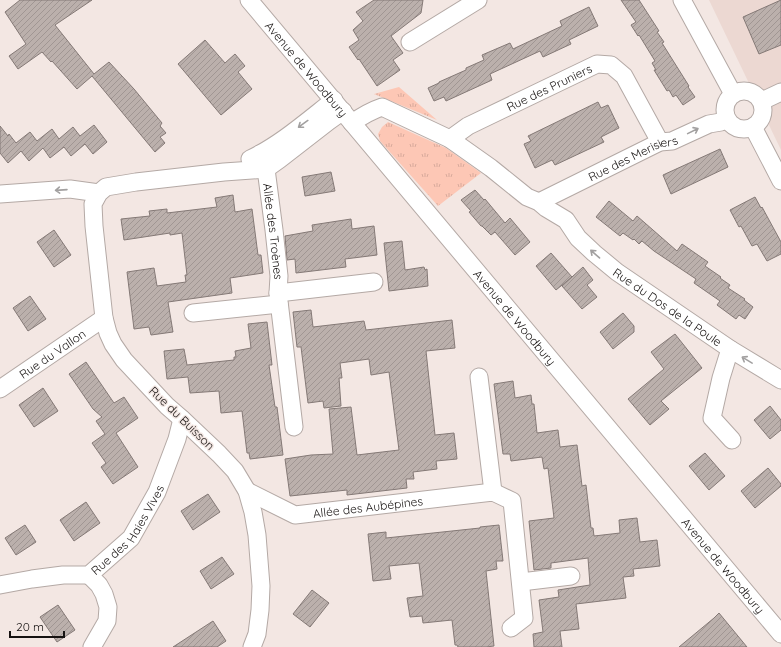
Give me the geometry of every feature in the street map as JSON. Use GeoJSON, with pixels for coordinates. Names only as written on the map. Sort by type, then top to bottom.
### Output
{"type":"FeatureCollection","features":[{"type":"Feature","properties":{"kind":"street","name":"Avenue de Woodbury"},"geometry":{"type":"LineString","coordinates":[[249,0],[781,634]]}},
{"type":"Feature","properties":{"kind":"street"},"geometry":{"type":"LineString","coordinates":[[410,42],[478,0]]}},
{"type":"Feature","properties":{"kind":"street"},"geometry":{"type":"LineString","coordinates":[[682,0],[733,94]]}},
{"type":"Feature","properties":{"kind":"street","name":"Rue des Pruniers"},"geometry":{"type":"LineString","coordinates":[[450,139],[468,126],[597,64],[611,65],[624,76],[660,142]]}},
{"type":"Feature","properties":{"kind":"street"},"geometry":{"type":"LineString","coordinates":[[740,91],[749,91],[755,93],[762,102],[764,108],[762,117],[760,122],[753,128],[746,130],[736,128],[727,119],[725,106],[729,97],[733,94],[740,91]]}},
{"type":"Feature","properties":{"kind":"street"},"geometry":{"type":"LineString","coordinates":[[762,102],[781,92]]}},
{"type":"Feature","properties":{"kind":"street","name":"Rue du Dos de la Poule"},"geometry":{"type":"LineString","coordinates":[[343,112],[365,114],[382,108],[450,139],[492,168],[527,197],[539,202],[566,220],[578,238],[594,254],[617,272],[730,349],[781,380]]}},
{"type":"Feature","properties":{"kind":"street"},"geometry":{"type":"LineString","coordinates":[[0,194],[70,189],[99,193],[106,187],[224,172],[280,159],[343,112]]}},
{"type":"Feature","properties":{"kind":"street","name":"Rue des Merisiers"},"geometry":{"type":"LineString","coordinates":[[539,202],[660,142],[672,142],[709,124],[721,122],[727,119]]}},
{"type":"Feature","properties":{"kind":"street"},"geometry":{"type":"LineString","coordinates":[[753,128],[781,181]]}},
{"type":"Feature","properties":{"kind":"street","name":"Allée des Troènes"},"geometry":{"type":"LineString","coordinates":[[263,162],[279,276],[279,299],[294,427]]}},
{"type":"Feature","properties":{"kind":"street"},"geometry":{"type":"LineString","coordinates":[[566,220],[565,207],[569,187]]}},
{"type":"Feature","properties":{"kind":"street","name":"Rue du Buisson"},"geometry":{"type":"LineString","coordinates":[[99,193],[93,204],[94,226],[104,318],[113,344],[124,360],[167,406],[219,454],[235,471],[247,491],[253,512],[257,536],[261,586],[257,634],[252,647]]}},
{"type":"Feature","properties":{"kind":"street","name":"Allée des Troènes"},"geometry":{"type":"LineString","coordinates":[[193,314],[374,282]]}},
{"type":"Feature","properties":{"kind":"street","name":"Rue du Vallon"},"geometry":{"type":"LineString","coordinates":[[0,389],[104,318]]}},
{"type":"Feature","properties":{"kind":"street"},"geometry":{"type":"LineString","coordinates":[[730,349],[721,378],[712,418],[732,440]]}},
{"type":"Feature","properties":{"kind":"street"},"geometry":{"type":"LineString","coordinates":[[480,377],[493,492],[512,501],[524,618],[511,628]]}},
{"type":"Feature","properties":{"kind":"street","name":"Rue des Haies Vives"},"geometry":{"type":"LineString","coordinates":[[0,585],[63,575],[89,575],[131,538],[157,492],[177,439],[182,419]]}},
{"type":"Feature","properties":{"kind":"street","name":"Allée des Aubépines"},"geometry":{"type":"LineString","coordinates":[[247,491],[295,515],[493,492]]}},
{"type":"Feature","properties":{"kind":"street"},"geometry":{"type":"LineString","coordinates":[[89,575],[102,589],[108,607],[108,621],[92,647]]}},
{"type":"Feature","properties":{"kind":"street"},"geometry":{"type":"LineString","coordinates":[[521,582],[571,576]]}},
{"type":"Feature","properties":{"kind":"shaded area"},"geometry":{"type":"Polygon","coordinates":[[[709,0],[781,0],[781,150],[709,0]]]}},
{"type":"Feature","properties":{"kind":"green space"},"geometry":{"type":"Polygon","coordinates":[[[399,87],[437,120],[374,94],[399,87]]]}},
{"type":"Feature","properties":{"kind":"green space"},"geometry":{"type":"Polygon","coordinates":[[[388,122],[446,148],[481,173],[438,206],[380,141],[378,134],[382,127],[388,122]]]}},
{"type":"Feature","properties":{"kind":"building"},"geometry":{"type":"Polygon","coordinates":[[[20,0],[92,0],[55,25],[94,74],[109,62],[162,123],[160,126],[166,133],[160,137],[165,143],[155,152],[92,76],[77,89],[42,52],[18,69],[9,56],[26,44],[5,12],[20,0]]]}},
{"type":"Feature","properties":{"kind":"building"},"geometry":{"type":"Polygon","coordinates":[[[374,0],[423,0],[421,13],[391,36],[403,53],[393,60],[400,70],[377,86],[349,47],[359,40],[353,30],[363,21],[356,12],[374,0]]]}},
{"type":"Feature","properties":{"kind":"building"},"geometry":{"type":"Polygon","coordinates":[[[621,0],[639,0],[659,31],[657,32],[664,42],[662,43],[695,97],[683,105],[676,95],[673,97],[669,90],[667,91],[654,70],[656,70],[652,63],[655,61],[631,25],[636,22],[621,0]]]}},
{"type":"Feature","properties":{"kind":"building"},"geometry":{"type":"Polygon","coordinates":[[[781,0],[781,45],[759,54],[743,17],[781,0]]]}},
{"type":"Feature","properties":{"kind":"building"},"geometry":{"type":"Polygon","coordinates":[[[589,7],[598,26],[569,40],[571,44],[543,57],[540,51],[490,74],[492,80],[446,101],[444,97],[434,101],[428,88],[484,60],[482,55],[510,43],[513,49],[562,26],[560,21],[589,7]]]}},
{"type":"Feature","properties":{"kind":"building"},"geometry":{"type":"Polygon","coordinates":[[[205,40],[225,63],[235,54],[245,66],[238,72],[252,89],[221,115],[178,64],[205,40]]]}},
{"type":"Feature","properties":{"kind":"building"},"geometry":{"type":"Polygon","coordinates":[[[598,102],[601,108],[608,105],[619,128],[601,137],[604,142],[555,165],[552,160],[535,168],[524,144],[531,141],[528,136],[598,102]]]}},
{"type":"Feature","properties":{"kind":"building"},"geometry":{"type":"Polygon","coordinates":[[[94,125],[107,142],[93,154],[85,144],[71,156],[64,147],[50,158],[43,148],[29,161],[21,151],[8,163],[0,153],[0,126],[16,143],[30,132],[37,141],[52,129],[59,139],[73,127],[80,136],[94,125]]]}},
{"type":"Feature","properties":{"kind":"building"},"geometry":{"type":"Polygon","coordinates":[[[720,149],[728,167],[671,194],[663,175],[720,149]]]}},
{"type":"Feature","properties":{"kind":"building"},"geometry":{"type":"Polygon","coordinates":[[[331,172],[335,191],[305,196],[302,177],[331,172]]]}},
{"type":"Feature","properties":{"kind":"building"},"geometry":{"type":"Polygon","coordinates":[[[475,190],[484,200],[485,199],[505,223],[510,218],[530,242],[515,255],[495,232],[491,235],[481,226],[469,212],[471,211],[461,200],[475,190]]]}},
{"type":"Feature","properties":{"kind":"building"},"geometry":{"type":"Polygon","coordinates":[[[233,195],[235,212],[252,209],[258,255],[261,255],[263,273],[230,278],[232,293],[168,302],[173,332],[151,335],[149,327],[134,329],[127,272],[154,268],[157,286],[186,282],[185,275],[187,275],[182,233],[170,235],[170,233],[124,240],[121,219],[150,216],[149,211],[167,209],[167,213],[217,207],[215,198],[233,195]]]}},
{"type":"Feature","properties":{"kind":"building"},"geometry":{"type":"Polygon","coordinates":[[[755,197],[781,242],[781,254],[767,261],[757,244],[752,246],[730,210],[755,197]]]}},
{"type":"Feature","properties":{"kind":"building"},"geometry":{"type":"Polygon","coordinates":[[[609,201],[633,221],[637,216],[677,251],[682,244],[708,262],[705,266],[721,277],[720,278],[730,285],[728,288],[745,299],[744,300],[753,307],[745,319],[739,315],[736,319],[717,305],[720,301],[694,283],[696,279],[654,251],[642,241],[639,244],[634,239],[633,240],[623,233],[620,236],[596,217],[609,201]]]}},
{"type":"Feature","properties":{"kind":"building"},"geometry":{"type":"Polygon","coordinates":[[[351,219],[352,229],[374,226],[377,255],[345,259],[346,267],[296,273],[295,259],[287,260],[285,236],[313,231],[312,225],[351,219]]]}},
{"type":"Feature","properties":{"kind":"building"},"geometry":{"type":"Polygon","coordinates":[[[54,230],[71,255],[54,267],[37,242],[54,230]]]}},
{"type":"Feature","properties":{"kind":"building"},"geometry":{"type":"Polygon","coordinates":[[[402,241],[405,270],[424,267],[425,270],[427,269],[428,286],[389,291],[384,243],[402,241]]]}},
{"type":"Feature","properties":{"kind":"building"},"geometry":{"type":"Polygon","coordinates":[[[551,253],[572,277],[556,290],[536,266],[551,253]]]}},
{"type":"Feature","properties":{"kind":"building"},"geometry":{"type":"Polygon","coordinates":[[[583,267],[593,280],[587,285],[597,297],[582,309],[562,286],[583,267]]]}},
{"type":"Feature","properties":{"kind":"building"},"geometry":{"type":"Polygon","coordinates":[[[30,296],[46,319],[28,331],[13,308],[30,296]]]}},
{"type":"Feature","properties":{"kind":"building"},"geometry":{"type":"Polygon","coordinates":[[[311,310],[313,327],[364,321],[366,330],[452,320],[455,348],[426,351],[435,435],[454,433],[457,459],[436,461],[437,469],[413,472],[414,479],[406,479],[407,488],[347,495],[347,490],[290,496],[285,459],[311,455],[333,454],[329,409],[351,407],[357,455],[399,450],[389,372],[371,375],[369,359],[340,363],[342,378],[339,378],[341,406],[324,408],[323,401],[308,403],[301,347],[297,347],[293,312],[311,310]]]}},
{"type":"Feature","properties":{"kind":"building"},"geometry":{"type":"Polygon","coordinates":[[[623,313],[634,326],[634,332],[613,349],[600,332],[623,313]]]}},
{"type":"Feature","properties":{"kind":"building"},"geometry":{"type":"Polygon","coordinates":[[[267,322],[272,365],[269,365],[275,407],[277,407],[283,455],[250,459],[249,453],[247,453],[242,411],[221,413],[219,391],[190,393],[188,377],[167,379],[164,351],[184,349],[187,365],[234,360],[234,357],[236,357],[235,351],[251,348],[248,324],[267,322]]]}},
{"type":"Feature","properties":{"kind":"building"},"geometry":{"type":"Polygon","coordinates":[[[675,334],[702,368],[661,401],[669,409],[650,425],[628,399],[664,369],[651,352],[675,334]]]}},
{"type":"Feature","properties":{"kind":"building"},"geometry":{"type":"Polygon","coordinates":[[[86,362],[114,403],[124,397],[138,418],[116,433],[138,467],[113,484],[101,467],[106,463],[92,443],[105,434],[96,421],[102,417],[93,409],[69,374],[86,362]]]}},
{"type":"Feature","properties":{"kind":"building"},"geometry":{"type":"Polygon","coordinates":[[[513,381],[515,398],[531,395],[532,404],[534,404],[537,433],[558,430],[560,447],[577,445],[582,486],[586,485],[591,528],[593,528],[594,536],[620,533],[619,520],[637,518],[640,542],[657,540],[660,566],[633,569],[634,576],[623,577],[626,598],[576,604],[579,629],[560,631],[562,647],[534,647],[533,634],[543,632],[539,600],[559,597],[558,590],[590,585],[588,558],[551,563],[551,568],[534,570],[529,521],[554,518],[548,468],[544,469],[542,457],[511,461],[510,454],[503,454],[494,384],[513,381]]]}},
{"type":"Feature","properties":{"kind":"building"},"geometry":{"type":"Polygon","coordinates":[[[43,388],[58,411],[34,427],[19,405],[43,388]]]}},
{"type":"Feature","properties":{"kind":"building"},"geometry":{"type":"Polygon","coordinates":[[[770,406],[781,420],[781,430],[770,439],[754,420],[770,406]]]}},
{"type":"Feature","properties":{"kind":"building"},"geometry":{"type":"Polygon","coordinates":[[[705,453],[725,476],[709,490],[689,466],[705,453]]]}},
{"type":"Feature","properties":{"kind":"building"},"geometry":{"type":"Polygon","coordinates":[[[768,468],[781,486],[755,508],[741,491],[768,468]]]}},
{"type":"Feature","properties":{"kind":"building"},"geometry":{"type":"Polygon","coordinates":[[[208,494],[220,512],[193,530],[181,511],[208,494]]]}},
{"type":"Feature","properties":{"kind":"building"},"geometry":{"type":"Polygon","coordinates":[[[86,502],[100,523],[74,541],[60,520],[86,502]]]}},
{"type":"Feature","properties":{"kind":"building"},"geometry":{"type":"Polygon","coordinates":[[[25,525],[36,542],[16,555],[5,538],[25,525]]]}},
{"type":"Feature","properties":{"kind":"building"},"geometry":{"type":"Polygon","coordinates":[[[499,525],[503,561],[496,561],[497,569],[486,571],[494,646],[458,647],[455,645],[452,620],[423,623],[422,616],[410,617],[407,598],[423,596],[419,563],[389,566],[391,579],[373,581],[368,534],[386,532],[386,538],[499,525]]]}},
{"type":"Feature","properties":{"kind":"building"},"geometry":{"type":"Polygon","coordinates":[[[222,557],[234,574],[211,589],[200,571],[222,557]]]}},
{"type":"Feature","properties":{"kind":"building"},"geometry":{"type":"Polygon","coordinates":[[[312,590],[329,603],[310,627],[293,614],[312,590]]]}},
{"type":"Feature","properties":{"kind":"building"},"geometry":{"type":"Polygon","coordinates":[[[58,605],[75,630],[57,642],[40,617],[58,605]]]}},
{"type":"Feature","properties":{"kind":"building"},"geometry":{"type":"Polygon","coordinates":[[[719,613],[747,647],[679,647],[714,618],[719,613]]]}},
{"type":"Feature","properties":{"kind":"building"},"geometry":{"type":"Polygon","coordinates":[[[213,621],[226,641],[217,647],[173,647],[213,621]]]}}]}
